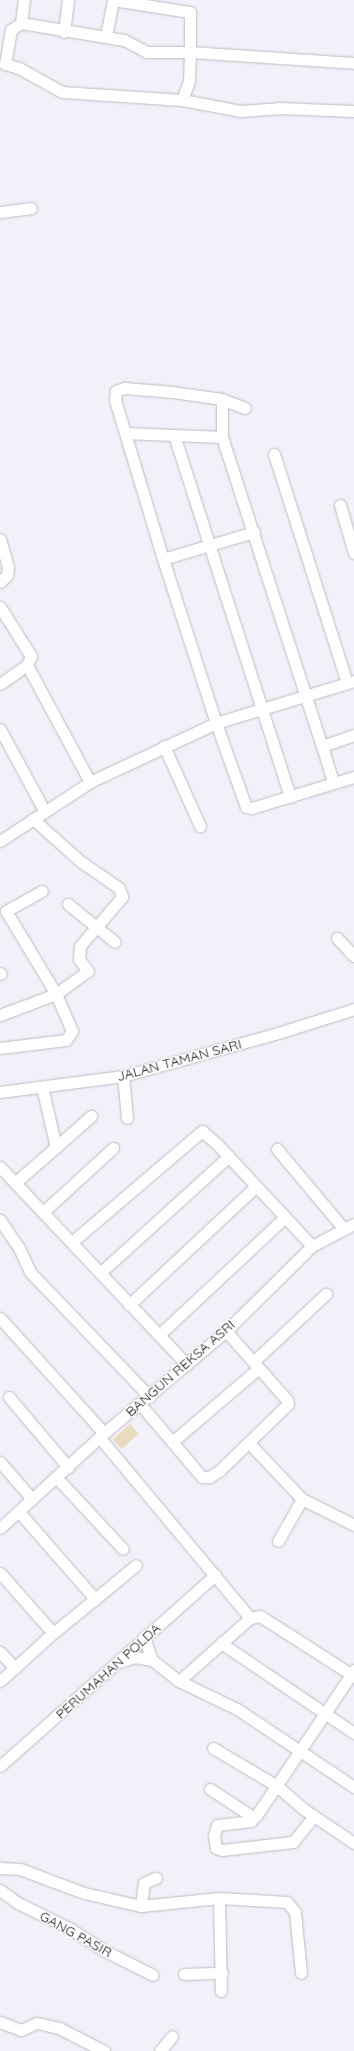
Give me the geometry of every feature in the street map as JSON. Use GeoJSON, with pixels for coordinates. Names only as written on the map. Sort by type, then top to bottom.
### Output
{"type":"FeatureCollection","features":[{"type":"Feature","properties":{"kind":"street"},"geometry":{"type":"LineString","coordinates":[[21,23],[24,0]]}},
{"type":"Feature","properties":{"kind":"street"},"geometry":{"type":"LineString","coordinates":[[64,32],[68,0]]}},
{"type":"Feature","properties":{"kind":"street"},"geometry":{"type":"LineString","coordinates":[[106,36],[113,0],[190,12],[190,52],[187,89],[182,100]]}},
{"type":"Feature","properties":{"kind":"street"},"geometry":{"type":"LineString","coordinates":[[354,63],[190,52],[147,52],[124,40],[106,36],[64,32],[21,23],[11,30],[2,65],[19,68],[62,92],[182,100],[240,112],[279,108],[354,111]]}},
{"type":"Feature","properties":{"kind":"street"},"geometry":{"type":"LineString","coordinates":[[0,212],[31,208]]}},
{"type":"Feature","properties":{"kind":"street"},"geometry":{"type":"LineString","coordinates":[[245,408],[222,399],[173,392],[119,389],[116,391],[115,400],[163,559],[216,723],[246,807],[252,808],[333,782],[354,777]]}},
{"type":"Feature","properties":{"kind":"street"},"geometry":{"type":"LineString","coordinates":[[222,399],[222,437],[307,696],[333,782]]}},
{"type":"Feature","properties":{"kind":"street"},"geometry":{"type":"LineString","coordinates":[[125,432],[222,437]]}},
{"type":"Feature","properties":{"kind":"street"},"geometry":{"type":"LineString","coordinates":[[174,435],[290,797]]}},
{"type":"Feature","properties":{"kind":"street"},"geometry":{"type":"LineString","coordinates":[[0,841],[90,782],[164,746],[216,723],[350,682],[274,454]]}},
{"type":"Feature","properties":{"kind":"street"},"geometry":{"type":"LineString","coordinates":[[340,505],[354,553]]}},
{"type":"Feature","properties":{"kind":"street"},"geometry":{"type":"LineString","coordinates":[[163,559],[208,544],[254,532]]}},
{"type":"Feature","properties":{"kind":"street"},"geometry":{"type":"LineString","coordinates":[[0,539],[8,567],[7,575],[0,582]]}},
{"type":"Feature","properties":{"kind":"street"},"geometry":{"type":"LineString","coordinates":[[0,607],[31,656],[27,665],[0,684]]}},
{"type":"Feature","properties":{"kind":"street"},"geometry":{"type":"LineString","coordinates":[[27,665],[90,782]]}},
{"type":"Feature","properties":{"kind":"street"},"geometry":{"type":"LineString","coordinates":[[0,729],[45,812]]}},
{"type":"Feature","properties":{"kind":"street"},"geometry":{"type":"LineString","coordinates":[[322,746],[354,735]]}},
{"type":"Feature","properties":{"kind":"street"},"geometry":{"type":"LineString","coordinates":[[164,746],[200,826]]}},
{"type":"Feature","properties":{"kind":"street"},"geometry":{"type":"LineString","coordinates":[[0,1015],[56,994],[88,971],[79,959],[78,951],[120,902],[121,891],[74,856],[33,819]]}},
{"type":"Feature","properties":{"kind":"street"},"geometry":{"type":"LineString","coordinates":[[0,1048],[66,1040],[72,1031],[56,994],[3,913],[42,891]]}},
{"type":"Feature","properties":{"kind":"street"},"geometry":{"type":"LineString","coordinates":[[68,904],[98,926],[115,942]]}},
{"type":"Feature","properties":{"kind":"street"},"geometry":{"type":"LineString","coordinates":[[337,938],[353,954]]}},
{"type":"Feature","properties":{"kind":"street","name":"JALAN TAMAN SARI"},"geometry":{"type":"LineString","coordinates":[[0,1092],[123,1076],[278,1033],[354,1008]]}},
{"type":"Feature","properties":{"kind":"street"},"geometry":{"type":"LineString","coordinates":[[123,1076],[127,1118]]}},
{"type":"Feature","properties":{"kind":"street"},"geometry":{"type":"LineString","coordinates":[[42,1087],[56,1147]]}},
{"type":"Feature","properties":{"kind":"street"},"geometry":{"type":"LineString","coordinates":[[16,1182],[91,1116]]}},
{"type":"Feature","properties":{"kind":"street"},"geometry":{"type":"LineString","coordinates":[[72,1242],[202,1131],[229,1156],[312,1246]]}},
{"type":"Feature","properties":{"kind":"street"},"geometry":{"type":"LineString","coordinates":[[43,1212],[113,1148]]}},
{"type":"Feature","properties":{"kind":"street","name":"BANGUN REKSA ASRI"},"geometry":{"type":"LineString","coordinates":[[0,1528],[102,1436],[150,1397],[226,1331],[312,1246],[349,1226],[277,1149]]}},
{"type":"Feature","properties":{"kind":"street"},"geometry":{"type":"LineString","coordinates":[[100,1273],[229,1156]]}},
{"type":"Feature","properties":{"kind":"street"},"geometry":{"type":"LineString","coordinates":[[0,1167],[16,1182],[129,1305],[160,1334],[187,1365]]}},
{"type":"Feature","properties":{"kind":"street"},"geometry":{"type":"LineString","coordinates":[[129,1305],[256,1186]]}},
{"type":"Feature","properties":{"kind":"street"},"geometry":{"type":"LineString","coordinates":[[160,1334],[285,1217]]}},
{"type":"Feature","properties":{"kind":"street"},"geometry":{"type":"LineString","coordinates":[[0,1220],[20,1248],[30,1272],[150,1397]]}},
{"type":"Feature","properties":{"kind":"street"},"geometry":{"type":"LineString","coordinates":[[172,1442],[256,1365],[326,1294]]}},
{"type":"Feature","properties":{"kind":"street"},"geometry":{"type":"LineString","coordinates":[[0,1318],[102,1436],[250,1618]]}},
{"type":"Feature","properties":{"kind":"street"},"geometry":{"type":"LineString","coordinates":[[140,1404],[202,1477],[206,1478],[213,1476],[250,1444],[288,1404],[226,1331]]}},
{"type":"Feature","properties":{"kind":"street"},"geometry":{"type":"LineString","coordinates":[[9,1397],[68,1467]]}},
{"type":"Feature","properties":{"kind":"street"},"geometry":{"type":"LineString","coordinates":[[250,1444],[302,1499],[354,1525]]}},
{"type":"Feature","properties":{"kind":"street"},"geometry":{"type":"LineString","coordinates":[[0,1462],[32,1499]]}},
{"type":"Feature","properties":{"kind":"street"},"geometry":{"type":"LineString","coordinates":[[56,1478],[123,1550]]}},
{"type":"Feature","properties":{"kind":"street"},"geometry":{"type":"LineString","coordinates":[[278,1541],[302,1499]]}},
{"type":"Feature","properties":{"kind":"street"},"geometry":{"type":"LineString","coordinates":[[19,1512],[95,1599]]}},
{"type":"Feature","properties":{"kind":"street"},"geometry":{"type":"LineString","coordinates":[[0,1681],[53,1633],[136,1565]]}},
{"type":"Feature","properties":{"kind":"street"},"geometry":{"type":"LineString","coordinates":[[0,1573],[53,1633]]}},
{"type":"Feature","properties":{"kind":"street","name":"PERUMAHAN POLDA"},"geometry":{"type":"LineString","coordinates":[[0,1766],[215,1575]]}},
{"type":"Feature","properties":{"kind":"street"},"geometry":{"type":"LineString","coordinates":[[179,1681],[250,1618],[265,1617],[353,1674],[298,1750],[277,1786],[251,1821],[217,1825],[214,1836],[217,1850],[293,1842],[314,1816]]}},
{"type":"Feature","properties":{"kind":"street"},"geometry":{"type":"LineString","coordinates":[[144,1637],[152,1660]]}},
{"type":"Feature","properties":{"kind":"street"},"geometry":{"type":"LineString","coordinates":[[221,1644],[354,1733]]}},
{"type":"Feature","properties":{"kind":"street"},"geometry":{"type":"LineString","coordinates":[[0,1652],[15,1668]]}},
{"type":"Feature","properties":{"kind":"street"},"geometry":{"type":"LineString","coordinates":[[110,1667],[135,1657],[152,1660],[179,1681],[237,1709],[354,1787]]}},
{"type":"Feature","properties":{"kind":"street"},"geometry":{"type":"LineString","coordinates":[[213,1748],[277,1786],[314,1816],[353,1840]]}},
{"type":"Feature","properties":{"kind":"street"},"geometry":{"type":"LineString","coordinates":[[210,1789],[255,1816]]}},
{"type":"Feature","properties":{"kind":"street"},"geometry":{"type":"LineString","coordinates":[[0,1868],[20,1869],[84,1893],[141,1906],[219,1898],[290,1903],[296,1912],[301,1974]]}},
{"type":"Feature","properties":{"kind":"street"},"geometry":{"type":"LineString","coordinates":[[141,1906],[144,1882],[156,1878]]}},
{"type":"Feature","properties":{"kind":"street","name":"GANG PASIR"},"geometry":{"type":"LineString","coordinates":[[0,1890],[18,1903],[69,1928],[107,1952],[153,1975]]}},
{"type":"Feature","properties":{"kind":"street"},"geometry":{"type":"LineString","coordinates":[[219,1898],[222,1973],[221,1991]]}},
{"type":"Feature","properties":{"kind":"street"},"geometry":{"type":"LineString","coordinates":[[184,1974],[222,1973]]}},
{"type":"Feature","properties":{"kind":"street"},"geometry":{"type":"LineString","coordinates":[[0,2022],[21,2030],[37,2023],[59,2028],[104,2051]]}},
{"type":"Feature","properties":{"kind":"street"},"geometry":{"type":"LineString","coordinates":[[160,2051],[172,2036]]}},
{"type":"Feature","properties":{"kind":"shaded area"},"geometry":{"type":"Polygon","coordinates":[[[130,1424],[139,1434],[122,1449],[113,1439],[130,1424]]]}}]}
